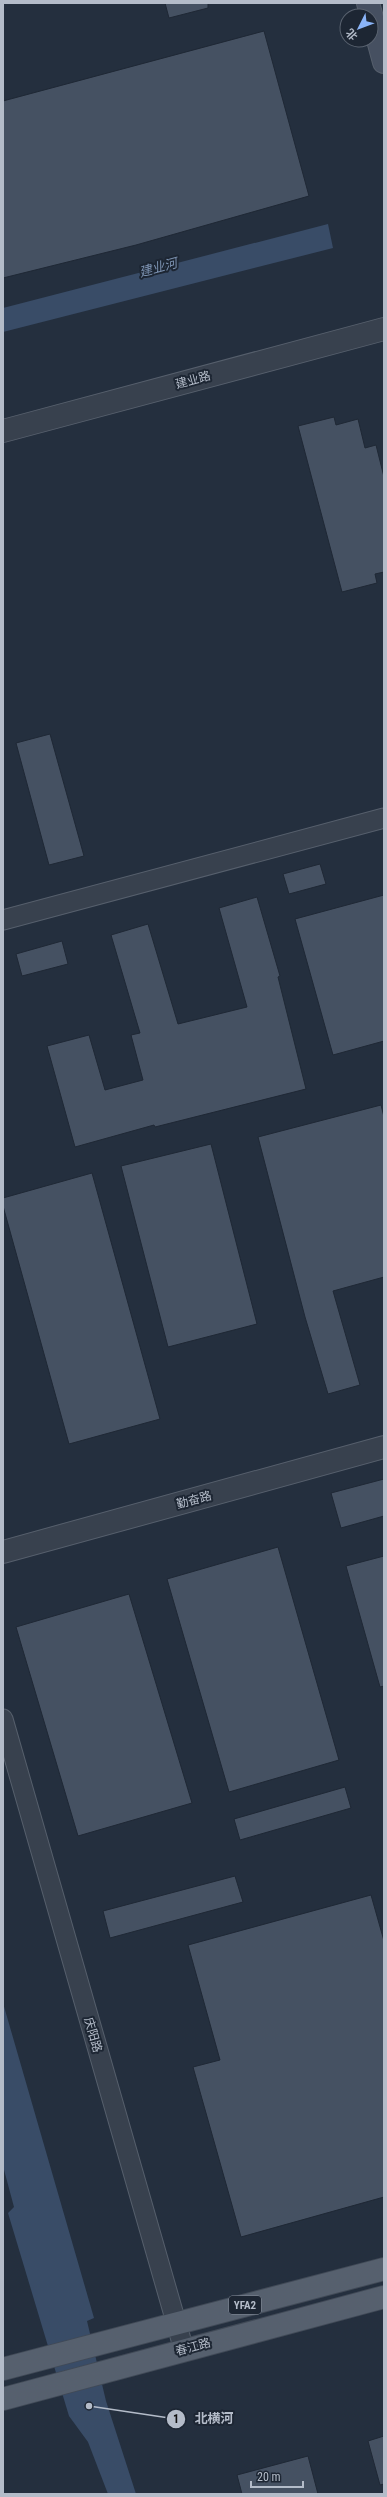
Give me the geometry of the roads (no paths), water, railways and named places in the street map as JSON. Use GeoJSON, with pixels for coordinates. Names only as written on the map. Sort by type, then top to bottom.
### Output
{"type":"FeatureCollection","features":[{"type":"Feature","properties":{"kind":"main road"},"geometry":{"type":"LineString","coordinates":[[368,3],[384,62]]}},
{"type":"Feature","properties":{"kind":"main road","name":"YFA2"},"geometry":{"type":"LineString","coordinates":[[3,2369],[384,2269]]}},
{"type":"Feature","properties":{"kind":"main road","name":"春江路"},"geometry":{"type":"LineString","coordinates":[[3,2399],[384,2297]]}},
{"type":"Feature","properties":{"kind":"street","name":"建业路"},"geometry":{"type":"LineString","coordinates":[[3,431],[384,329]]}},
{"type":"Feature","properties":{"kind":"street"},"geometry":{"type":"LineString","coordinates":[[3,920],[384,818]]}},
{"type":"Feature","properties":{"kind":"street","name":"勤奋路"},"geometry":{"type":"LineString","coordinates":[[3,1552],[384,1447]]}},
{"type":"Feature","properties":{"kind":"street","name":"庆阳路"},"geometry":{"type":"LineString","coordinates":[[3,1719],[184,2350]]}},
{"type":"Feature","properties":{"kind":"water"},"geometry":{"type":"Polygon","coordinates":[[[328,224],[333,248],[3,332],[3,308],[328,224]]]}},
{"type":"Feature","properties":{"kind":"water"},"geometry":{"type":"Polygon","coordinates":[[[3,2003],[94,2318],[87,2321],[106,2401],[136,2494],[108,2494],[88,2442],[69,2416],[8,2213],[14,2207],[3,2166],[3,2003]]]}},
{"type":"Feature","properties":{"kind":"place","name":"北横河"},"geometry":{"type":"Point","coordinates":[89,2406]}},
{"type":"Feature","properties":{"kind":"water label","name":"建业河"},"geometry":{"type":"Point","coordinates":[158,267]}}]}
